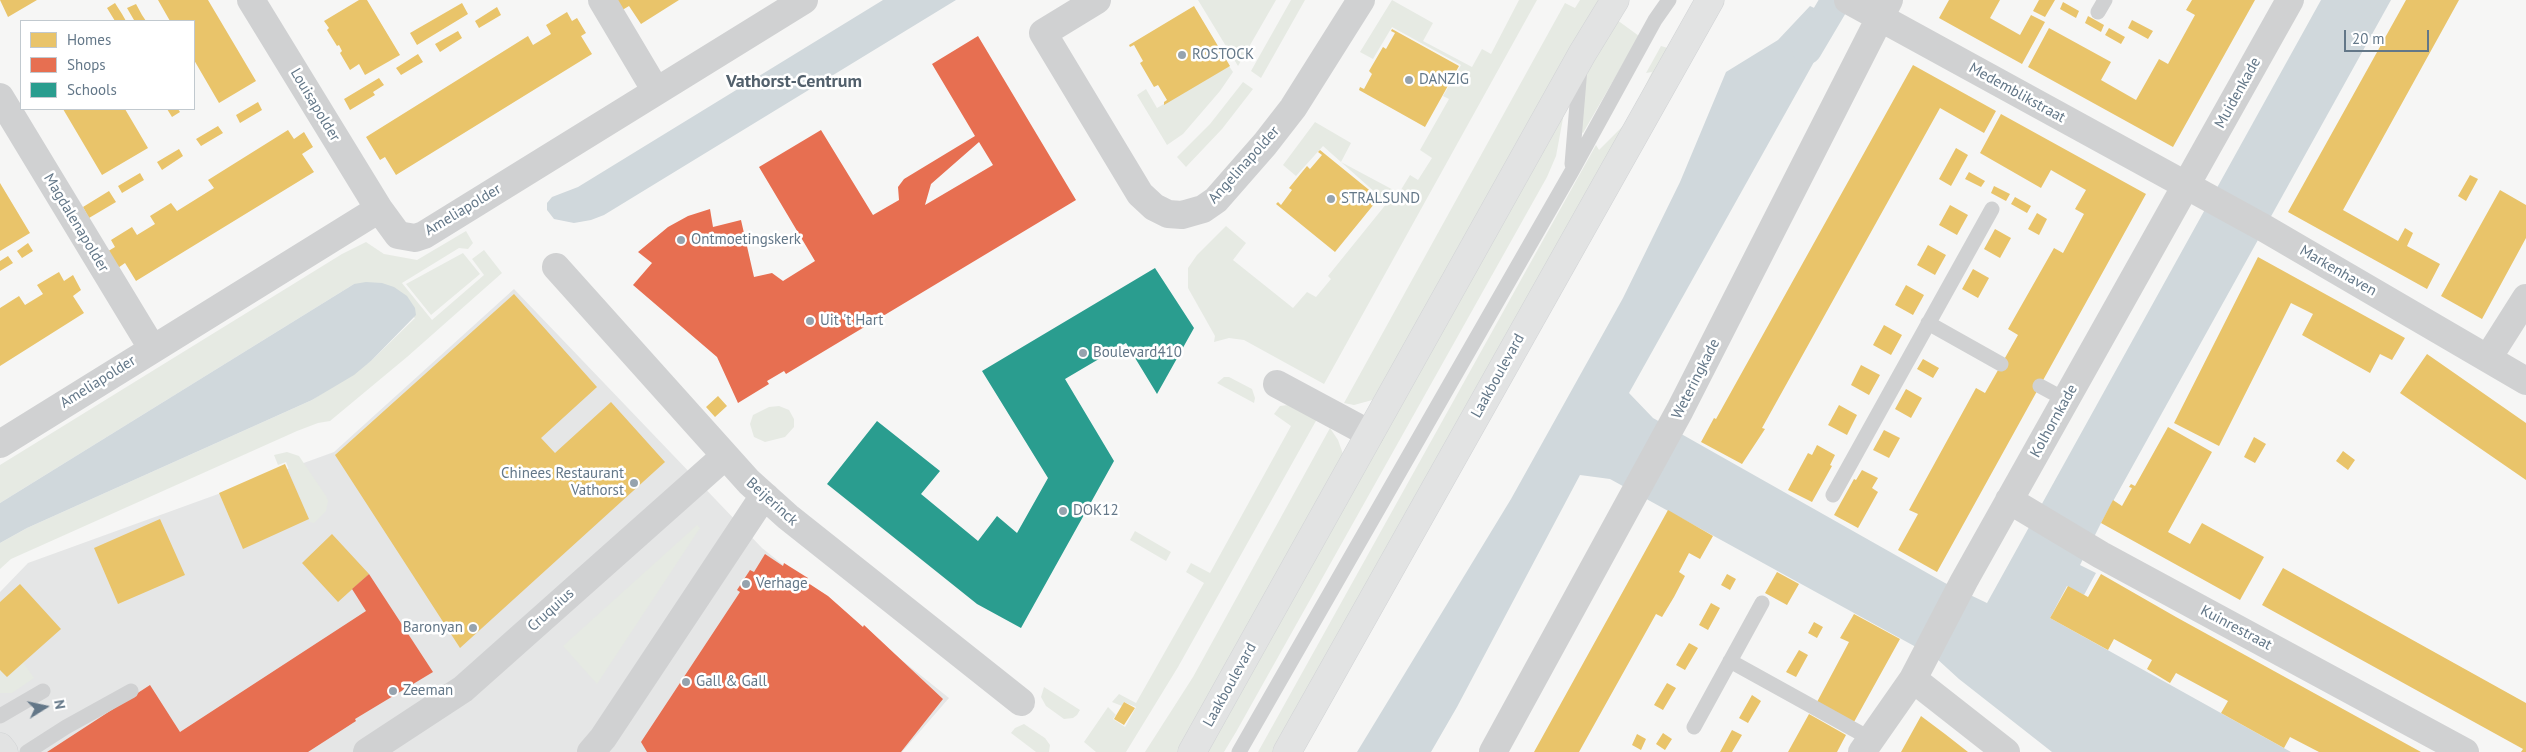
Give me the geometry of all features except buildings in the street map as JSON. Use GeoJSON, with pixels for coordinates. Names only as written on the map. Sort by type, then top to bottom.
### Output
{"type":"FeatureCollection","features":[{"type":"Feature","properties":{"kind":"main road","name":"Laakboulevard"},"geometry":{"type":"LineString","coordinates":[[1192,752],[1582,54],[1615,0]]}},
{"type":"Feature","properties":{"kind":"main road","name":"Laakboulevard"},"geometry":{"type":"LineString","coordinates":[[1286,752],[1710,0]]}},
{"type":"Feature","properties":{"kind":"main road"},"geometry":{"type":"LineString","coordinates":[[0,747],[4,752]]}},
{"type":"Feature","properties":{"kind":"street","name":"Louisapolder"},"geometry":{"type":"LineString","coordinates":[[251,0],[379,209]]}},
{"type":"Feature","properties":{"kind":"street"},"geometry":{"type":"LineString","coordinates":[[602,0],[656,91]]}},
{"type":"Feature","properties":{"kind":"street","name":"Ameliapolder"},"geometry":{"type":"LineString","coordinates":[[0,444],[379,209],[398,235],[415,238],[424,235],[804,0]]}},
{"type":"Feature","properties":{"kind":"street","name":"Angelinapolder"},"geometry":{"type":"LineString","coordinates":[[1097,0],[1043,33],[1140,194],[1154,207],[1168,214],[1182,215],[1203,209],[1216,200],[1265,144],[1293,108],[1361,0]]}},
{"type":"Feature","properties":{"kind":"street","name":"Muidenkade"},"geometry":{"type":"LineString","coordinates":[[2196,192],[2289,0]]}},
{"type":"Feature","properties":{"kind":"street","name":"Medemblikstraat"},"geometry":{"type":"LineString","coordinates":[[1869,6],[2196,192]]}},
{"type":"Feature","properties":{"kind":"street","name":"Weteringkade"},"geometry":{"type":"LineString","coordinates":[[1493,752],[1680,410],[1869,6]]}},
{"type":"Feature","properties":{"kind":"street","name":"Magdalenapolder"},"geometry":{"type":"LineString","coordinates":[[0,97],[152,348]]}},
{"type":"Feature","properties":{"kind":"street","name":"Markenhaven"},"geometry":{"type":"LineString","coordinates":[[2196,192],[2264,228],[2526,381]]}},
{"type":"Feature","properties":{"kind":"street","name":"Kolhornkade"},"geometry":{"type":"LineString","coordinates":[[1866,745],[1919,668],[1964,581],[2019,506],[2066,400],[2196,192]]}},
{"type":"Feature","properties":{"kind":"street","name":"Beijerinck"},"geometry":{"type":"LineString","coordinates":[[556,267],[725,456],[766,497],[788,517],[1021,702]]}},
{"type":"Feature","properties":{"kind":"street"},"geometry":{"type":"LineString","coordinates":[[2488,358],[2526,298]]}},
{"type":"Feature","properties":{"kind":"street"},"geometry":{"type":"LineString","coordinates":[[1277,384],[1370,434]]}},
{"type":"Feature","properties":{"kind":"street","name":"Cruquius"},"geometry":{"type":"LineString","coordinates":[[367,752],[463,689],[725,456]]}},
{"type":"Feature","properties":{"kind":"street"},"geometry":{"type":"LineString","coordinates":[[591,752],[609,730],[757,506],[766,497]]}},
{"type":"Feature","properties":{"kind":"street","name":"Kuinrestraat"},"geometry":{"type":"LineString","coordinates":[[2019,506],[2102,555],[2464,752]]}},
{"type":"Feature","properties":{"kind":"street"},"geometry":{"type":"LineString","coordinates":[[1919,668],[2006,752]]}},
{"type":"Feature","properties":{"kind":"lane","name":"Laakboulevard"},"geometry":{"type":"LineString","coordinates":[[1239,752],[1572,170],[1655,20],[1669,0]]}},
{"type":"Feature","properties":{"kind":"lane","name":"Laakboulevard"},"geometry":{"type":"LineString","coordinates":[[1572,170],[1582,54]]}},
{"type":"Feature","properties":{"kind":"lane"},"geometry":{"type":"LineString","coordinates":[[1833,495],[1992,209]]}},
{"type":"Feature","properties":{"kind":"lane"},"geometry":{"type":"LineString","coordinates":[[1928,323],[2001,364]]}},
{"type":"Feature","properties":{"kind":"lane"},"geometry":{"type":"LineString","coordinates":[[2040,386],[2066,400]]}},
{"type":"Feature","properties":{"kind":"lane"},"geometry":{"type":"LineString","coordinates":[[1694,728],[1762,603]]}},
{"type":"Feature","properties":{"kind":"lane"},"geometry":{"type":"LineString","coordinates":[[1730,661],[1866,745]]}},
{"type":"Feature","properties":{"kind":"lane"},"geometry":{"type":"LineString","coordinates":[[0,716],[43,690]]}},
{"type":"Feature","properties":{"kind":"lane"},"geometry":{"type":"LineString","coordinates":[[26,752],[66,727],[131,691]]}},
{"type":"Feature","properties":{"kind":"shaded area"},"geometry":{"type":"Polygon","coordinates":[[[883,0],[956,0],[604,215],[574,223],[554,219],[547,210],[547,203],[552,197],[578,187],[883,0]]]}},
{"type":"Feature","properties":{"kind":"shaded area"},"geometry":{"type":"Polygon","coordinates":[[[1198,0],[1276,0],[1238,66],[1198,0]]]}},
{"type":"Feature","properties":{"kind":"shaded area"},"geometry":{"type":"Polygon","coordinates":[[[1291,0],[1305,0],[1261,78],[1251,71],[1291,0]]]}},
{"type":"Feature","properties":{"kind":"shaded area"},"geometry":{"type":"Polygon","coordinates":[[[1392,0],[1433,23],[1423,41],[1472,67],[1482,49],[1491,54],[1519,0],[1537,0],[1324,384],[1244,340],[1229,338],[1214,342],[1215,336],[1188,288],[1188,268],[1197,255],[1226,226],[1246,243],[1233,260],[1293,308],[1307,292],[1316,297],[1331,279],[1328,276],[1387,203],[1323,146],[1296,176],[1283,165],[1315,122],[1351,143],[1341,162],[1399,193],[1410,175],[1418,180],[1432,158],[1420,150],[1449,99],[1443,96],[1461,65],[1392,27],[1373,59],[1360,52],[1392,0]]]}},
{"type":"Feature","properties":{"kind":"shaded area"},"geometry":{"type":"Polygon","coordinates":[[[1580,0],[1598,0],[1601,5],[1376,399],[1354,405],[1344,403],[1565,3],[1575,8],[1580,0]]]}},
{"type":"Feature","properties":{"kind":"shaded area"},"geometry":{"type":"Polygon","coordinates":[[[2321,0],[2391,0],[2101,523],[2080,565],[2096,573],[2084,595],[2067,586],[2050,618],[2291,752],[2052,752],[1959,679],[1936,658],[1610,479],[1580,475],[1457,707],[1431,752],[1357,752],[1511,499],[1623,298],[1680,182],[1726,72],[1778,40],[1810,6],[1838,19],[1629,393],[1653,418],[1945,583],[1987,603],[2321,0]]]}},
{"type":"Feature","properties":{"kind":"shaded area"},"geometry":{"type":"Polygon","coordinates":[[[1613,17],[1639,36],[1583,133],[1581,132],[1586,78],[1591,57],[1613,17]]]}},
{"type":"Feature","properties":{"kind":"shaded area"},"geometry":{"type":"Polygon","coordinates":[[[1661,46],[1671,49],[1279,752],[1258,752],[1596,145],[1599,150],[1628,121],[1652,72],[1646,73],[1661,46]]]}},
{"type":"Feature","properties":{"kind":"shaded area"},"geometry":{"type":"Polygon","coordinates":[[[1229,66],[1233,72],[1220,91],[1183,134],[1167,145],[1137,95],[1146,89],[1157,108],[1229,66]]]}},
{"type":"Feature","properties":{"kind":"shaded area"},"geometry":{"type":"Polygon","coordinates":[[[1243,82],[1253,89],[1222,129],[1186,167],[1177,157],[1210,124],[1243,82]]]}},
{"type":"Feature","properties":{"kind":"shaded area"},"geometry":{"type":"Polygon","coordinates":[[[1564,113],[1556,156],[1547,177],[1236,732],[1224,752],[1202,752],[1564,113]]]}},
{"type":"Feature","properties":{"kind":"shaded area"},"geometry":{"type":"Polygon","coordinates":[[[466,231],[473,243],[468,249],[459,248],[402,283],[432,320],[484,275],[472,259],[484,250],[502,273],[407,357],[330,421],[318,423],[297,431],[11,559],[0,569],[0,543],[27,528],[312,400],[372,360],[415,318],[354,284],[0,503],[0,465],[342,254],[366,242],[384,254],[417,260],[466,231]]]}},
{"type":"Feature","properties":{"kind":"shaded area"},"geometry":{"type":"Polygon","coordinates":[[[463,253],[480,274],[431,315],[406,284],[463,253]]]}},
{"type":"Feature","properties":{"kind":"shaded area"},"geometry":{"type":"Polygon","coordinates":[[[366,282],[382,283],[394,287],[407,296],[415,308],[416,315],[372,360],[354,375],[312,400],[27,528],[0,543],[0,503],[354,284],[366,282]]]}},
{"type":"Feature","properties":{"kind":"shaded area"},"geometry":{"type":"Polygon","coordinates":[[[514,289],[762,548],[949,698],[902,752],[0,752],[0,592],[28,563],[334,452],[514,289]]]}},
{"type":"Feature","properties":{"kind":"shaded area"},"geometry":{"type":"Polygon","coordinates":[[[1224,377],[1229,377],[1252,389],[1255,398],[1254,403],[1217,383],[1224,377]]]}},
{"type":"Feature","properties":{"kind":"shaded area"},"geometry":{"type":"Polygon","coordinates":[[[1288,405],[1317,419],[1178,667],[1126,752],[1096,752],[1084,742],[1108,707],[1116,715],[1113,719],[1125,727],[1136,707],[1124,702],[1122,706],[1112,702],[1119,694],[1136,703],[1204,583],[1186,572],[1191,563],[1210,573],[1291,426],[1274,414],[1280,406],[1288,405]]]}},
{"type":"Feature","properties":{"kind":"shaded area"},"geometry":{"type":"Polygon","coordinates":[[[779,406],[789,410],[794,419],[794,427],[785,437],[765,442],[754,437],[750,424],[753,415],[769,407],[779,406]]]}},
{"type":"Feature","properties":{"kind":"shaded area"},"geometry":{"type":"Polygon","coordinates":[[[1330,428],[1338,440],[1343,454],[1182,752],[1145,752],[1193,677],[1330,428]]]}},
{"type":"Feature","properties":{"kind":"shaded area"},"geometry":{"type":"Polygon","coordinates":[[[287,452],[299,456],[328,501],[326,511],[314,523],[310,522],[286,462],[278,465],[274,455],[287,452]]]}},
{"type":"Feature","properties":{"kind":"shaded area"},"geometry":{"type":"Polygon","coordinates":[[[697,525],[700,528],[597,684],[563,646],[697,525]]]}},
{"type":"Feature","properties":{"kind":"shaded area"},"geometry":{"type":"Polygon","coordinates":[[[1135,531],[1171,552],[1166,561],[1130,540],[1135,531]]]}},
{"type":"Feature","properties":{"kind":"shaded area"},"geometry":{"type":"Polygon","coordinates":[[[23,662],[34,678],[12,693],[0,693],[0,670],[7,677],[23,662]]]}},
{"type":"Feature","properties":{"kind":"shaded area"},"geometry":{"type":"Polygon","coordinates":[[[1044,687],[1080,710],[1077,715],[1073,718],[1064,719],[1046,706],[1041,697],[1044,687]]]}},
{"type":"Feature","properties":{"kind":"shaded area"},"geometry":{"type":"Polygon","coordinates":[[[1024,724],[1045,738],[1050,745],[1049,752],[1036,752],[1011,733],[1015,728],[1024,724]]]}},
{"type":"Feature","properties":{"kind":"waterway"},"geometry":{"type":"LineString","coordinates":[[1807,49],[1836,0]]}},
{"type":"Feature","properties":{"kind":"place","name":"ROSTOCK"},"geometry":{"type":"Point","coordinates":[1182,55]}},
{"type":"Feature","properties":{"kind":"place","name":"DANZIG"},"geometry":{"type":"Point","coordinates":[1409,80]}},
{"type":"Feature","properties":{"kind":"place","name":"STRALSUND"},"geometry":{"type":"Point","coordinates":[1331,199]}},
{"type":"Feature","properties":{"kind":"place","name":"Ontmoetingskerk"},"geometry":{"type":"Point","coordinates":[681,240]}},
{"type":"Feature","properties":{"kind":"place","name":"Uit 't Hart"},"geometry":{"type":"Point","coordinates":[810,321]}},
{"type":"Feature","properties":{"kind":"place","name":"Boulevard410"},"geometry":{"type":"Point","coordinates":[1083,353]}},
{"type":"Feature","properties":{"kind":"place","name":"Chinees Restaurant Vathorst"},"geometry":{"type":"Point","coordinates":[634,483]}},
{"type":"Feature","properties":{"kind":"place","name":"DOK12"},"geometry":{"type":"Point","coordinates":[1063,511]}},
{"type":"Feature","properties":{"kind":"place","name":"Verhage"},"geometry":{"type":"Point","coordinates":[746,584]}},
{"type":"Feature","properties":{"kind":"place","name":"Baronyan"},"geometry":{"type":"Point","coordinates":[473,628]}},
{"type":"Feature","properties":{"kind":"place","name":"Gall & Gall"},"geometry":{"type":"Point","coordinates":[686,682]}},
{"type":"Feature","properties":{"kind":"place","name":"Zeeman"},"geometry":{"type":"Point","coordinates":[393,691]}},
{"type":"Feature","properties":{"kind":"district","name":"Vathorst-Centrum"},"geometry":{"type":"Point","coordinates":[794,82]}}]}
